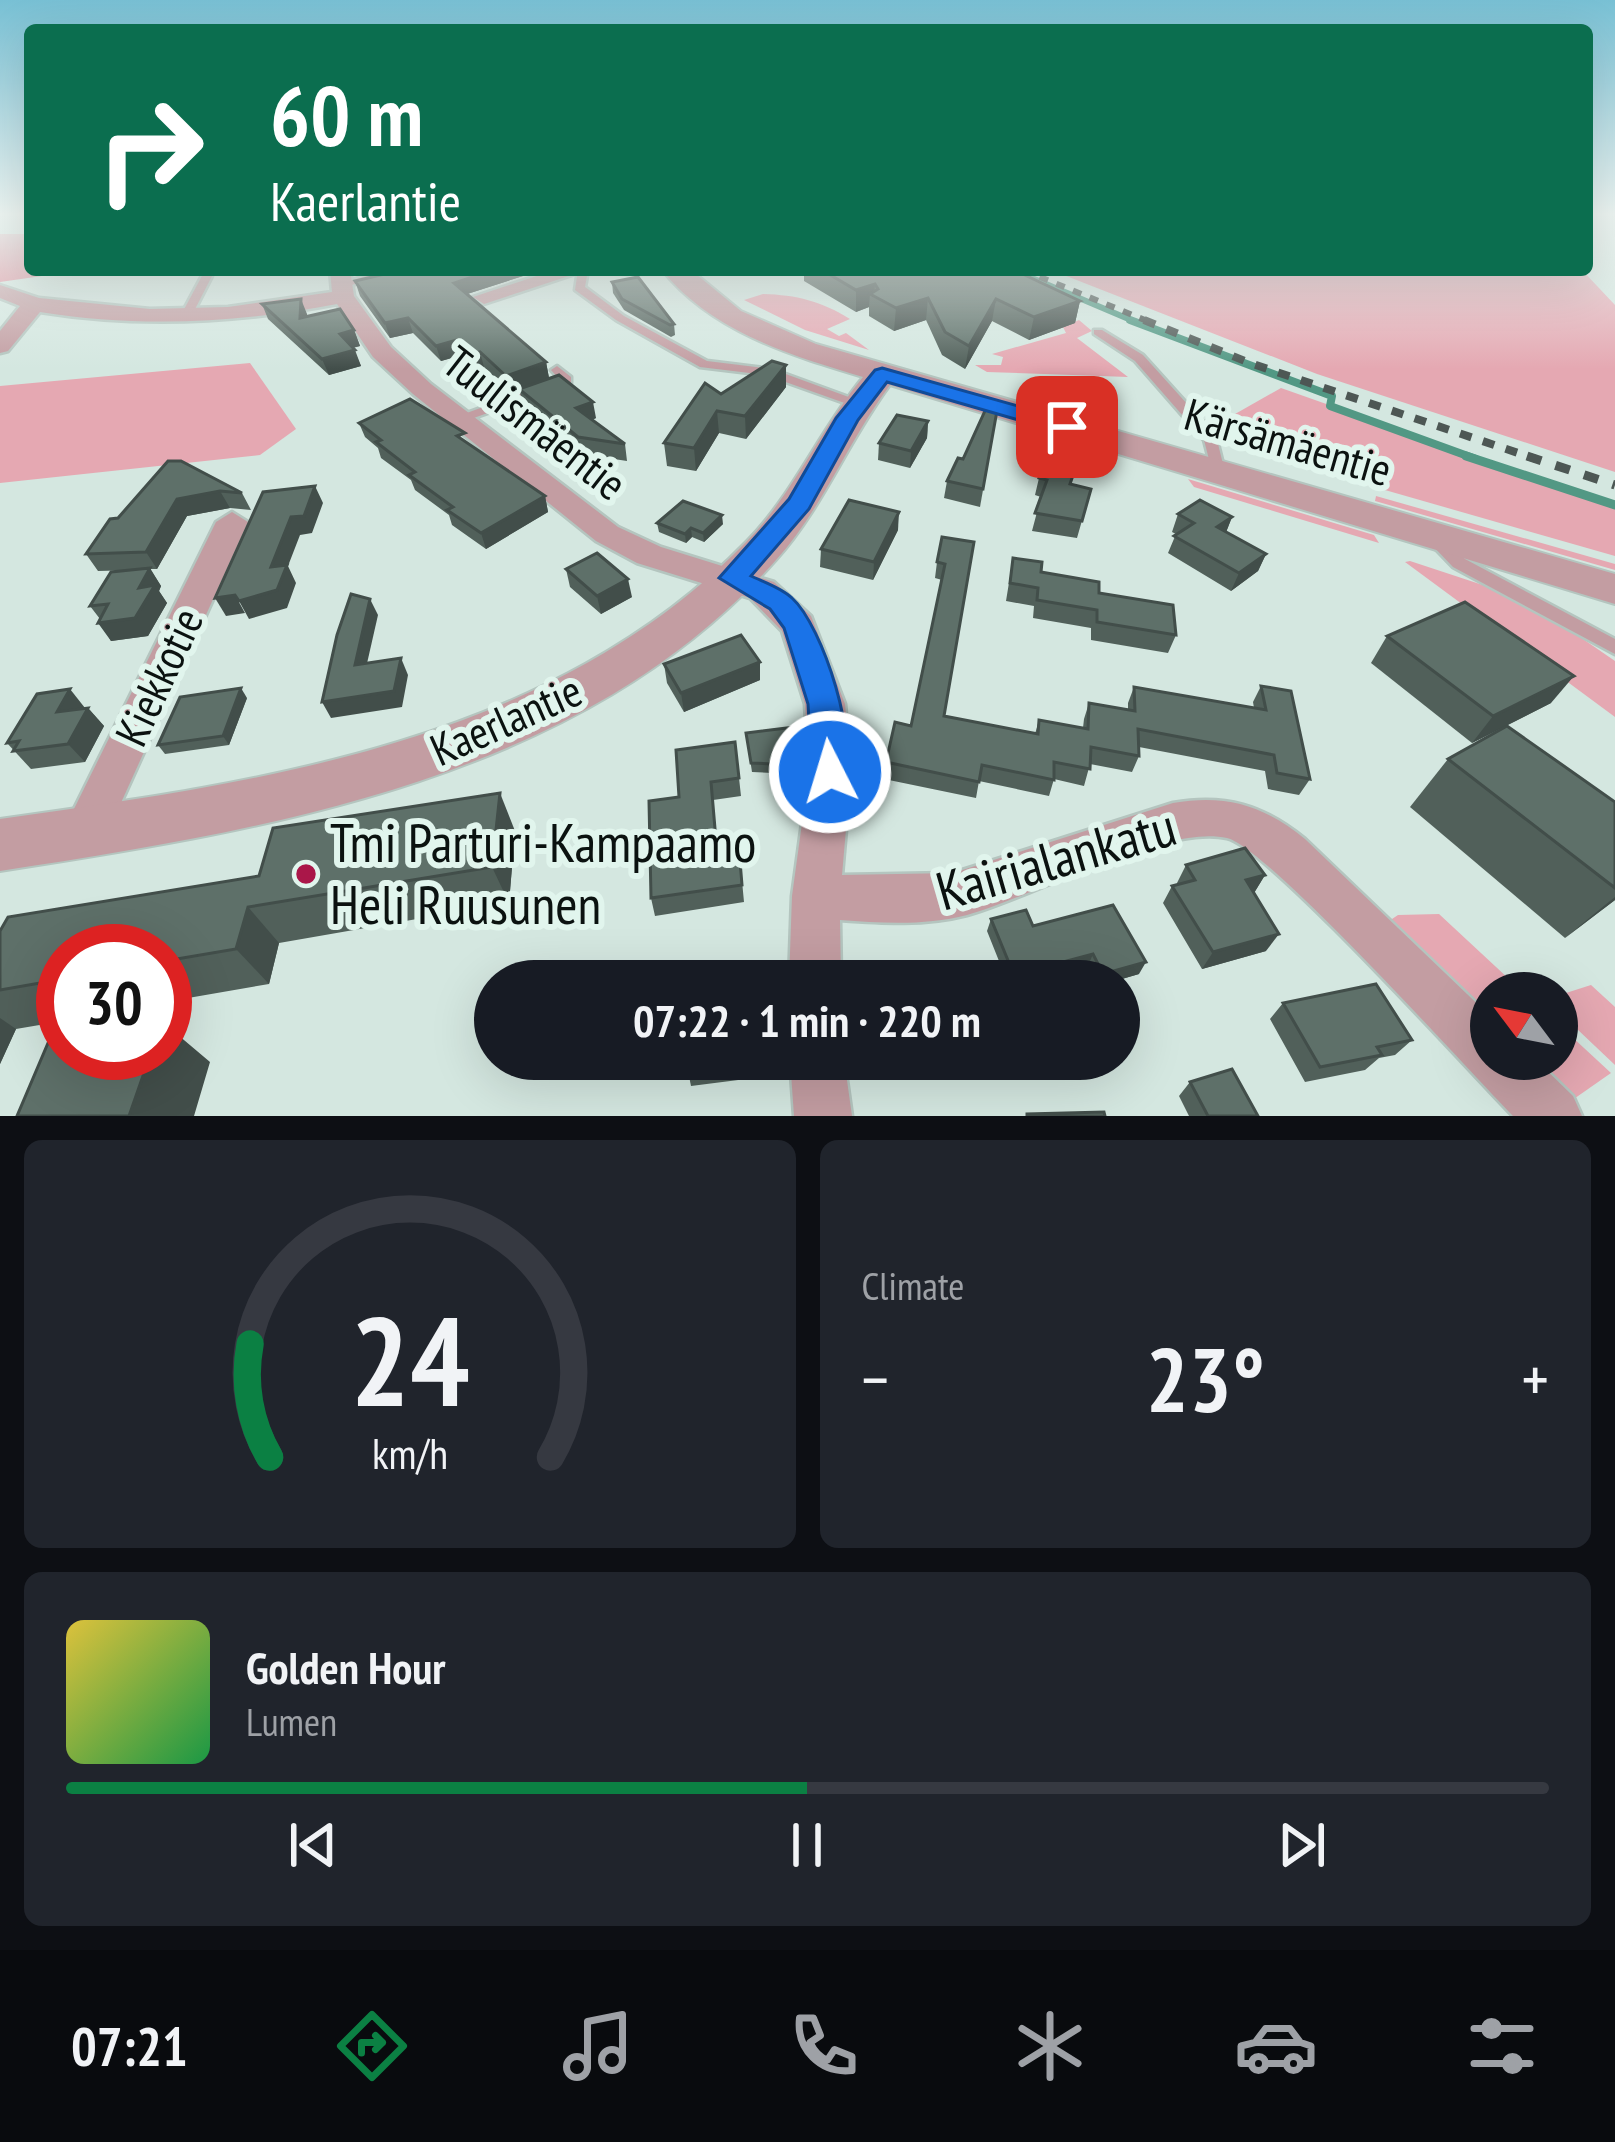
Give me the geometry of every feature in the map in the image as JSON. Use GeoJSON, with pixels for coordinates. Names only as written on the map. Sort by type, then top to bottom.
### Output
{"type":"FeatureCollection","features":[{"type":"Feature","properties":{"kind":"street"},"geometry":{"type":"LineString","coordinates":[[484,297],[559,276]]}},
{"type":"Feature","properties":{"kind":"street","name":"Kärsämäentie"},"geometry":{"type":"LineString","coordinates":[[681,276],[704,298],[749,326],[870,388],[1218,472],[1615,589]]}},
{"type":"Feature","properties":{"kind":"street"},"geometry":{"type":"LineString","coordinates":[[0,292],[34,304],[126,315],[187,315],[262,310],[341,284]]}},
{"type":"Feature","properties":{"kind":"street","name":"Tuulismäentie"},"geometry":{"type":"LineString","coordinates":[[341,284],[382,352],[422,389],[628,547],[733,578],[780,602],[798,625],[812,656],[824,704],[830,772],[816,896],[815,960]]}},
{"type":"Feature","properties":{"kind":"street"},"geometry":{"type":"LineString","coordinates":[[0,346],[34,304]]}},
{"type":"Feature","properties":{"kind":"street","name":"Kaerlantie"},"geometry":{"type":"LineString","coordinates":[[0,845],[258,805],[431,756],[536,711],[629,661],[689,619],[733,578],[800,503],[870,388]]}},
{"type":"Feature","properties":{"kind":"street","name":"Kiekkotie"},"geometry":{"type":"LineString","coordinates":[[85,833],[232,522]]}},
{"type":"Feature","properties":{"kind":"street","name":"Kairialankatu"},"geometry":{"type":"LineString","coordinates":[[816,896],[898,902],[968,892],[1179,823],[1228,819],[1269,837],[1296,861],[1470,1034]]}},
{"type":"Feature","properties":{"kind":"street"},"geometry":{"type":"LineString","coordinates":[[820,1080],[823,1116]]}},
{"type":"Feature","properties":{"kind":"street","name":"Kairialankatu"},"geometry":{"type":"LineString","coordinates":[[1516,1080],[1553,1116]]}},
{"type":"Feature","properties":{"kind":"lane"},"geometry":{"type":"LineString","coordinates":[[187,315],[207,276]]}},
{"type":"Feature","properties":{"kind":"lane"},"geometry":{"type":"LineString","coordinates":[[341,284],[374,276]]}},
{"type":"Feature","properties":{"kind":"lane"},"geometry":{"type":"LineString","coordinates":[[580,276],[579,288],[704,364],[870,388]]}},
{"type":"Feature","properties":{"kind":"lane"},"geometry":{"type":"LineString","coordinates":[[1098,332],[1139,358],[1211,440],[1218,472]]}},
{"type":"Feature","properties":{"kind":"lane"},"geometry":{"type":"LineString","coordinates":[[463,417],[567,380],[557,370]]}},
{"type":"Feature","properties":{"kind":"lane"},"geometry":{"type":"LineString","coordinates":[[1427,533],[1460,563],[1615,647]]}},
{"type":"Feature","properties":{"kind":"shaded area"},"geometry":{"type":"Polygon","coordinates":[[[0,265],[24,265],[24,276],[42,276],[0,282],[0,265]]]}},
{"type":"Feature","properties":{"kind":"shaded area"},"geometry":{"type":"Polygon","coordinates":[[[1066,276],[1588,276],[1615,305],[1615,472],[1317,374],[1066,276]]]}},
{"type":"Feature","properties":{"kind":"shaded area"},"geometry":{"type":"Polygon","coordinates":[[[763,294],[808,300],[839,313],[850,319],[827,329],[839,336],[846,333],[869,350],[805,330],[744,300],[763,294]]]}},
{"type":"Feature","properties":{"kind":"shaded area"},"geometry":{"type":"Polygon","coordinates":[[[1079,320],[1092,331],[1077,338],[1128,377],[987,372],[975,365],[1001,365],[1003,357],[992,354],[1066,333],[1063,327],[1079,320]]]}},
{"type":"Feature","properties":{"kind":"shaded area"},"geometry":{"type":"Polygon","coordinates":[[[250,363],[296,429],[260,455],[0,483],[0,386],[250,363]]]}},
{"type":"Feature","properties":{"kind":"shaded area"},"geometry":{"type":"Polygon","coordinates":[[[1281,388],[1615,506],[1615,556],[1235,447],[1221,422],[1281,388]]]}},
{"type":"Feature","properties":{"kind":"shaded area"},"geometry":{"type":"Polygon","coordinates":[[[1188,479],[1374,535],[1379,543],[1194,487],[1188,479]]]}},
{"type":"Feature","properties":{"kind":"shaded area"},"geometry":{"type":"Polygon","coordinates":[[[1376,496],[1615,564],[1615,570],[1375,501],[1376,496]]]}},
{"type":"Feature","properties":{"kind":"shaded area"},"geometry":{"type":"Polygon","coordinates":[[[1405,562],[1504,592],[1548,615],[1615,661],[1615,717],[1405,562]]]}},
{"type":"Feature","properties":{"kind":"shaded area"},"geometry":{"type":"Polygon","coordinates":[[[1439,914],[1501,972],[1470,972],[1470,1009],[1383,925],[1398,915],[1439,914]]]}},
{"type":"Feature","properties":{"kind":"shaded area"},"geometry":{"type":"Polygon","coordinates":[[[1591,985],[1615,1007],[1615,1065],[1578,1030],[1578,989],[1591,985]]]}},
{"type":"Feature","properties":{"kind":"shaded area"},"geometry":{"type":"Polygon","coordinates":[[[1578,1042],[1611,1073],[1568,1103],[1544,1080],[1578,1080],[1578,1042]]]}},
{"type":"Feature","properties":{"kind":"building"},"geometry":{"type":"Polygon","coordinates":[[[376,276],[476,276],[454,283],[546,362],[506,376],[480,352],[472,354],[457,340],[436,346],[408,318],[385,323],[355,281],[376,276]]]}},
{"type":"Feature","properties":{"kind":"building"},"geometry":{"type":"Polygon","coordinates":[[[832,276],[1027,276],[1080,301],[1034,317],[996,299],[969,346],[945,332],[928,298],[896,308],[870,294],[878,289],[875,284],[856,290],[832,276]]]}},
{"type":"Feature","properties":{"kind":"building"},"geometry":{"type":"Polygon","coordinates":[[[638,277],[674,324],[622,299],[612,282],[638,277]]]}},
{"type":"Feature","properties":{"kind":"building"},"geometry":{"type":"Polygon","coordinates":[[[301,299],[300,318],[340,309],[354,330],[340,334],[355,350],[322,359],[262,304],[301,299]]]}},
{"type":"Feature","properties":{"kind":"building"},"geometry":{"type":"Polygon","coordinates":[[[772,361],[786,365],[745,416],[717,411],[694,448],[664,443],[705,383],[721,394],[772,361]]]}},
{"type":"Feature","properties":{"kind":"building"},"geometry":{"type":"Polygon","coordinates":[[[559,375],[593,402],[576,408],[625,444],[578,437],[519,389],[559,375]]]}},
{"type":"Feature","properties":{"kind":"building"},"geometry":{"type":"Polygon","coordinates":[[[410,399],[465,433],[457,436],[545,496],[481,533],[447,510],[453,507],[409,475],[415,472],[359,423],[410,399]]]}},
{"type":"Feature","properties":{"kind":"building"},"geometry":{"type":"Polygon","coordinates":[[[989,402],[998,405],[983,489],[947,481],[958,458],[963,459],[989,402]]]}},
{"type":"Feature","properties":{"kind":"building"},"geometry":{"type":"Polygon","coordinates":[[[897,415],[928,421],[911,451],[879,443],[897,415]]]}},
{"type":"Feature","properties":{"kind":"building"},"geometry":{"type":"Polygon","coordinates":[[[1047,455],[1078,461],[1070,484],[1091,489],[1082,521],[1035,513],[1047,480],[1039,478],[1047,455]]]}},
{"type":"Feature","properties":{"kind":"building"},"geometry":{"type":"Polygon","coordinates":[[[168,461],[181,461],[242,493],[220,491],[177,499],[146,552],[86,554],[110,519],[118,518],[168,461]]]}},
{"type":"Feature","properties":{"kind":"building"},"geometry":{"type":"Polygon","coordinates":[[[315,486],[304,516],[291,517],[271,567],[287,565],[277,590],[239,601],[235,595],[215,598],[263,492],[315,486]]]}},
{"type":"Feature","properties":{"kind":"building"},"geometry":{"type":"Polygon","coordinates":[[[849,500],[899,512],[874,562],[821,549],[849,500]]]}},
{"type":"Feature","properties":{"kind":"building"},"geometry":{"type":"Polygon","coordinates":[[[1200,500],[1232,517],[1217,527],[1266,554],[1239,573],[1174,536],[1194,523],[1178,514],[1200,500]]]}},
{"type":"Feature","properties":{"kind":"building"},"geometry":{"type":"Polygon","coordinates":[[[683,501],[722,515],[703,533],[691,528],[685,534],[657,523],[683,501]]]}},
{"type":"Feature","properties":{"kind":"building"},"geometry":{"type":"Polygon","coordinates":[[[942,537],[974,542],[944,716],[1038,734],[1039,720],[1088,729],[1089,703],[1135,711],[1134,687],[1266,710],[1261,686],[1291,691],[1310,779],[1277,773],[1274,755],[1138,729],[1139,756],[1091,747],[1090,769],[1054,762],[1054,780],[982,765],[979,782],[886,762],[895,722],[911,726],[945,564],[937,562],[942,537]]]}},
{"type":"Feature","properties":{"kind":"building"},"geometry":{"type":"Polygon","coordinates":[[[597,553],[628,579],[597,596],[566,569],[597,553]]]}},
{"type":"Feature","properties":{"kind":"building"},"geometry":{"type":"Polygon","coordinates":[[[1013,558],[1042,562],[1041,572],[1099,582],[1099,593],[1173,605],[1176,635],[1097,622],[1097,610],[1037,600],[1038,588],[1010,583],[1013,558]]]}},
{"type":"Feature","properties":{"kind":"building"},"geometry":{"type":"Polygon","coordinates":[[[150,568],[139,588],[155,585],[135,618],[98,623],[108,604],[90,606],[111,572],[150,568]]]}},
{"type":"Feature","properties":{"kind":"building"},"geometry":{"type":"Polygon","coordinates":[[[351,594],[370,599],[355,665],[401,658],[394,691],[322,702],[337,635],[351,594]]]}},
{"type":"Feature","properties":{"kind":"building"},"geometry":{"type":"Polygon","coordinates":[[[1465,602],[1574,676],[1493,716],[1387,636],[1465,602]]]}},
{"type":"Feature","properties":{"kind":"building"},"geometry":{"type":"Polygon","coordinates":[[[741,635],[760,662],[681,693],[664,664],[741,635]]]}},
{"type":"Feature","properties":{"kind":"building"},"geometry":{"type":"Polygon","coordinates":[[[241,688],[223,736],[158,745],[180,697],[241,688]]]}},
{"type":"Feature","properties":{"kind":"building"},"geometry":{"type":"Polygon","coordinates":[[[70,689],[57,712],[88,708],[68,744],[13,751],[19,741],[7,743],[37,694],[70,689]]]}},
{"type":"Feature","properties":{"kind":"building"},"geometry":{"type":"Polygon","coordinates":[[[1507,726],[1615,802],[1615,888],[1448,759],[1507,726]]]}},
{"type":"Feature","properties":{"kind":"building"},"geometry":{"type":"Polygon","coordinates":[[[795,727],[795,765],[751,763],[746,733],[795,727]]]}},
{"type":"Feature","properties":{"kind":"building"},"geometry":{"type":"Polygon","coordinates":[[[735,742],[739,778],[711,782],[717,852],[739,849],[742,885],[651,898],[649,801],[679,797],[676,750],[735,742]]]}},
{"type":"Feature","properties":{"kind":"building"},"geometry":{"type":"Polygon","coordinates":[[[500,793],[492,867],[248,907],[236,949],[192,956],[192,924],[36,924],[36,984],[0,990],[0,931],[8,917],[259,876],[273,828],[500,793]]]}},
{"type":"Feature","properties":{"kind":"building"},"geometry":{"type":"Polygon","coordinates":[[[1245,848],[1265,875],[1246,880],[1279,934],[1213,952],[1172,886],[1195,880],[1186,865],[1245,848]]]}},
{"type":"Feature","properties":{"kind":"building"},"geometry":{"type":"Polygon","coordinates":[[[1113,905],[1146,962],[1096,960],[1093,954],[1070,960],[1008,960],[991,919],[1026,910],[1033,926],[1113,905]]]}},
{"type":"Feature","properties":{"kind":"building"},"geometry":{"type":"Polygon","coordinates":[[[1376,984],[1412,1040],[1377,1047],[1382,1055],[1320,1067],[1283,1003],[1376,984]]]}},
{"type":"Feature","properties":{"kind":"building"},"geometry":{"type":"Polygon","coordinates":[[[1232,1069],[1258,1116],[1208,1116],[1190,1082],[1232,1069]]]}},
{"type":"Feature","properties":{"kind":"building"},"geometry":{"type":"Polygon","coordinates":[[[36,1071],[36,1080],[142,1080],[129,1116],[17,1116],[36,1071]]]}},
{"type":"Feature","properties":{"kind":"building"},"geometry":{"type":"Polygon","coordinates":[[[1104,1112],[1105,1116],[1027,1116],[1027,1114],[1104,1112]]]}},
{"type":"Feature","properties":{"kind":"waterway"},"geometry":{"type":"LineString","coordinates":[[1027,276],[1138,323]]}},
{"type":"Feature","properties":{"kind":"waterway"},"geometry":{"type":"LineString","coordinates":[[1130,320],[1332,396],[1330,406],[1476,459]]}},
{"type":"Feature","properties":{"kind":"waterway"},"geometry":{"type":"LineString","coordinates":[[1466,456],[1615,505]]}},
{"type":"Feature","properties":{"kind":"railway"},"geometry":{"type":"LineString","coordinates":[[1038,276],[1152,323]]}},
{"type":"Feature","properties":{"kind":"railway"},"geometry":{"type":"LineString","coordinates":[[1144,320],[1250,363],[1530,457]]}},
{"type":"Feature","properties":{"kind":"railway"},"geometry":{"type":"LineString","coordinates":[[1530,457],[1615,485]]}},
{"type":"Feature","properties":{"kind":"railway"},"geometry":{"type":"LineString","coordinates":[[1530,457],[1536,459]]}},
{"type":"Feature","properties":{"kind":"place","name":"Tmi Parturi-Kampaamo Heli Ruusunen"},"geometry":{"type":"Point","coordinates":[306,874]}},
{"type":"Feature","properties":{"kind":"route"},"geometry":{"type":"LineString","coordinates":[[830,772],[824,704],[812,656],[798,625],[780,602],[733,578],[800,503],[848,418],[882,374],[1067,427]]}}]}
